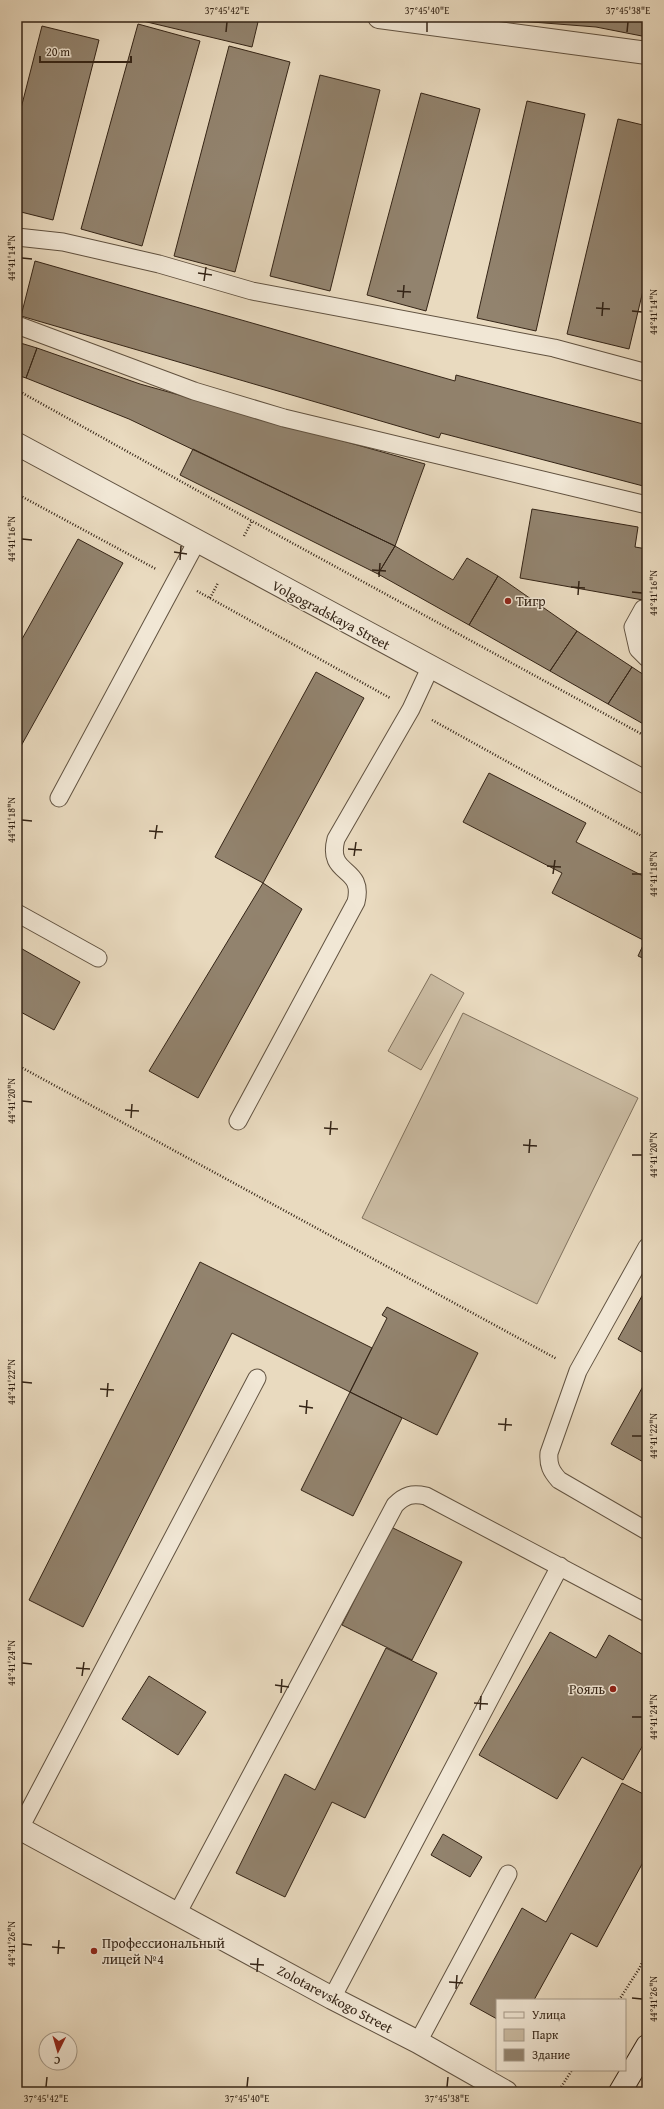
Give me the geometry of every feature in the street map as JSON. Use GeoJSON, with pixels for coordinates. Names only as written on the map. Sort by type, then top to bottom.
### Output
{"type":"FeatureCollection","features":[{"type":"Feature","properties":{"kind":"street"},"geometry":{"type":"LineString","coordinates":[[379,17],[647,53]]}},
{"type":"Feature","properties":{"kind":"street","name":"Volgogradskaya Street"},"geometry":{"type":"LineString","coordinates":[[17,444],[647,784]]}},
{"type":"Feature","properties":{"kind":"street","name":"Zolotarevskogo Street"},"geometry":{"type":"LineString","coordinates":[[19,1828],[332,1998],[418,2042],[506,2092]]}},
{"type":"Feature","properties":{"kind":"street"},"geometry":{"type":"LineString","coordinates":[[620,2092],[647,2046]]}},
{"type":"Feature","properties":{"kind":"lane"},"geometry":{"type":"LineString","coordinates":[[17,237],[63,242],[159,264],[252,291],[554,348],[647,373]]}},
{"type":"Feature","properties":{"kind":"lane"},"geometry":{"type":"LineString","coordinates":[[17,325],[194,391],[284,418],[647,505]]}},
{"type":"Feature","properties":{"kind":"lane"},"geometry":{"type":"LineString","coordinates":[[59,798],[197,541]]}},
{"type":"Feature","properties":{"kind":"lane"},"geometry":{"type":"LineString","coordinates":[[647,609],[644,609],[633,627],[638,649],[647,658]]}},
{"type":"Feature","properties":{"kind":"lane"},"geometry":{"type":"LineString","coordinates":[[238,1121],[356,902],[359,891],[356,880],[336,861],[333,850],[336,839],[411,709],[430,668]]}},
{"type":"Feature","properties":{"kind":"lane"},"geometry":{"type":"LineString","coordinates":[[17,913],[98,958]]}},
{"type":"Feature","properties":{"kind":"lane"},"geometry":{"type":"LineString","coordinates":[[647,1247],[578,1371],[550,1453],[548,1464],[552,1473],[559,1480],[647,1531]]}},
{"type":"Feature","properties":{"kind":"lane"},"geometry":{"type":"LineString","coordinates":[[19,1828],[257,1378]]}},
{"type":"Feature","properties":{"kind":"lane"},"geometry":{"type":"LineString","coordinates":[[177,1914],[395,1505],[403,1497],[415,1493],[426,1496],[560,1566],[647,1614]]}},
{"type":"Feature","properties":{"kind":"lane"},"geometry":{"type":"LineString","coordinates":[[332,1998],[560,1566]]}},
{"type":"Feature","properties":{"kind":"lane"},"geometry":{"type":"LineString","coordinates":[[418,2042],[508,1874]]}},
{"type":"Feature","properties":{"kind":"path"},"geometry":{"type":"LineString","coordinates":[[17,390],[252,521],[647,737]]}},
{"type":"Feature","properties":{"kind":"path"},"geometry":{"type":"LineString","coordinates":[[17,494],[210,598],[647,839]]}},
{"type":"Feature","properties":{"kind":"path"},"geometry":{"type":"LineString","coordinates":[[210,598],[252,521]]}},
{"type":"Feature","properties":{"kind":"path"},"geometry":{"type":"LineString","coordinates":[[17,1065],[578,1371]]}},
{"type":"Feature","properties":{"kind":"path"},"geometry":{"type":"LineString","coordinates":[[619,1999],[639,1969],[647,1953]]}},
{"type":"Feature","properties":{"kind":"path"},"geometry":{"type":"LineString","coordinates":[[558,2092],[571,2071]]}},
{"type":"Feature","properties":{"kind":"green space"},"geometry":{"type":"Polygon","coordinates":[[[431,974],[464,993],[421,1070],[388,1051],[431,974]]]}},
{"type":"Feature","properties":{"kind":"green space"},"geometry":{"type":"Polygon","coordinates":[[[463,1013],[638,1098],[537,1304],[362,1218],[463,1013]]]}},
{"type":"Feature","properties":{"kind":"building"},"geometry":{"type":"Polygon","coordinates":[[[126,17],[239,17],[258,22],[252,47],[126,17]]]}},
{"type":"Feature","properties":{"kind":"building"},"geometry":{"type":"Polygon","coordinates":[[[468,17],[647,17],[647,37],[596,27],[468,17]]]}},
{"type":"Feature","properties":{"kind":"building"},"geometry":{"type":"Polygon","coordinates":[[[138,24],[200,41],[142,246],[81,229],[138,24]]]}},
{"type":"Feature","properties":{"kind":"building"},"geometry":{"type":"Polygon","coordinates":[[[42,26],[99,40],[53,220],[17,211],[17,124],[42,26]]]}},
{"type":"Feature","properties":{"kind":"building"},"geometry":{"type":"Polygon","coordinates":[[[229,46],[290,62],[235,272],[174,256],[229,46]]]}},
{"type":"Feature","properties":{"kind":"building"},"geometry":{"type":"Polygon","coordinates":[[[320,75],[380,90],[330,291],[270,276],[320,75]]]}},
{"type":"Feature","properties":{"kind":"building"},"geometry":{"type":"Polygon","coordinates":[[[421,93],[480,109],[426,311],[367,295],[421,93]]]}},
{"type":"Feature","properties":{"kind":"building"},"geometry":{"type":"Polygon","coordinates":[[[527,101],[585,114],[536,331],[477,318],[527,101]]]}},
{"type":"Feature","properties":{"kind":"building"},"geometry":{"type":"Polygon","coordinates":[[[618,119],[647,126],[647,274],[629,349],[567,334],[618,119]]]}},
{"type":"Feature","properties":{"kind":"building"},"geometry":{"type":"Polygon","coordinates":[[[35,261],[455,381],[456,375],[647,425],[647,487],[441,433],[439,438],[21,316],[35,261]]]}},
{"type":"Feature","properties":{"kind":"building"},"geometry":{"type":"Polygon","coordinates":[[[17,342],[37,348],[26,378],[17,375],[17,342]]]}},
{"type":"Feature","properties":{"kind":"building"},"geometry":{"type":"Polygon","coordinates":[[[37,348],[140,384],[425,464],[395,546],[129,419],[26,378],[37,348]]]}},
{"type":"Feature","properties":{"kind":"building"},"geometry":{"type":"Polygon","coordinates":[[[193,449],[395,546],[378,574],[180,475],[193,449]]]}},
{"type":"Feature","properties":{"kind":"building"},"geometry":{"type":"Polygon","coordinates":[[[532,509],[638,527],[635,547],[647,549],[647,578],[643,600],[520,578],[532,509]]]}},
{"type":"Feature","properties":{"kind":"building"},"geometry":{"type":"Polygon","coordinates":[[[78,539],[123,563],[21,746],[17,744],[17,648],[78,539]]]}},
{"type":"Feature","properties":{"kind":"building"},"geometry":{"type":"Polygon","coordinates":[[[395,546],[453,580],[467,558],[498,576],[469,625],[378,574],[395,546]]]}},
{"type":"Feature","properties":{"kind":"building","name":"Тигр"},"geometry":{"type":"Polygon","coordinates":[[[498,576],[577,631],[550,671],[469,625],[498,576]]]}},
{"type":"Feature","properties":{"kind":"building"},"geometry":{"type":"Polygon","coordinates":[[[577,631],[632,667],[608,704],[550,671],[577,631]]]}},
{"type":"Feature","properties":{"kind":"building"},"geometry":{"type":"Polygon","coordinates":[[[632,667],[647,677],[647,726],[608,704],[632,667]]]}},
{"type":"Feature","properties":{"kind":"building"},"geometry":{"type":"Polygon","coordinates":[[[316,672],[364,698],[263,883],[215,857],[316,672]]]}},
{"type":"Feature","properties":{"kind":"building"},"geometry":{"type":"Polygon","coordinates":[[[489,773],[586,823],[576,842],[647,878],[647,960],[638,956],[645,941],[552,893],[562,873],[463,822],[489,773]]]}},
{"type":"Feature","properties":{"kind":"building"},"geometry":{"type":"Polygon","coordinates":[[[263,883],[302,909],[198,1098],[149,1071],[263,883]]]}},
{"type":"Feature","properties":{"kind":"building"},"geometry":{"type":"Polygon","coordinates":[[[17,946],[80,982],[54,1030],[17,1010],[17,946]]]}},
{"type":"Feature","properties":{"kind":"building"},"geometry":{"type":"Polygon","coordinates":[[[200,1262],[372,1348],[350,1392],[232,1333],[83,1627],[29,1600],[200,1262]]]}},
{"type":"Feature","properties":{"kind":"building"},"geometry":{"type":"Polygon","coordinates":[[[647,1287],[647,1355],[618,1339],[647,1287]]]}},
{"type":"Feature","properties":{"kind":"building"},"geometry":{"type":"Polygon","coordinates":[[[387,1307],[478,1353],[437,1435],[350,1392],[387,1318],[382,1315],[387,1307]]]}},
{"type":"Feature","properties":{"kind":"building"},"geometry":{"type":"Polygon","coordinates":[[[647,1379],[647,1464],[611,1444],[647,1379]]]}},
{"type":"Feature","properties":{"kind":"building"},"geometry":{"type":"Polygon","coordinates":[[[350,1392],[402,1418],[353,1516],[301,1490],[350,1392]]]}},
{"type":"Feature","properties":{"kind":"building"},"geometry":{"type":"Polygon","coordinates":[[[391,1527],[462,1562],[412,1660],[342,1625],[391,1527]]]}},
{"type":"Feature","properties":{"kind":"building"},"geometry":{"type":"Polygon","coordinates":[[[550,1632],[596,1658],[609,1635],[647,1657],[647,1738],[623,1780],[582,1757],[557,1799],[479,1755],[550,1632]]]}},
{"type":"Feature","properties":{"kind":"building"},"geometry":{"type":"Polygon","coordinates":[[[386,1648],[437,1673],[365,1818],[332,1802],[285,1897],[236,1873],[285,1774],[315,1790],[386,1648]]]}},
{"type":"Feature","properties":{"kind":"building"},"geometry":{"type":"Polygon","coordinates":[[[149,1676],[206,1712],[178,1755],[122,1719],[149,1676]]]}},
{"type":"Feature","properties":{"kind":"building"},"geometry":{"type":"Polygon","coordinates":[[[622,1783],[647,1796],[647,1855],[597,1947],[571,1933],[535,1999],[496,1999],[496,2018],[470,2004],[522,1908],[546,1922],[622,1783]]]}},
{"type":"Feature","properties":{"kind":"building"},"geometry":{"type":"Polygon","coordinates":[[[443,1834],[482,1857],[470,1877],[431,1855],[443,1834]]]}},
{"type":"Feature","properties":{"kind":"place","name":"Тигр"},"geometry":{"type":"Point","coordinates":[508,601]}},
{"type":"Feature","properties":{"kind":"place","name":"Рояль"},"geometry":{"type":"Point","coordinates":[613,1689]}},
{"type":"Feature","properties":{"kind":"place","name":"Профессиональный лицей №4"},"geometry":{"type":"Point","coordinates":[94,1951]}}]}
